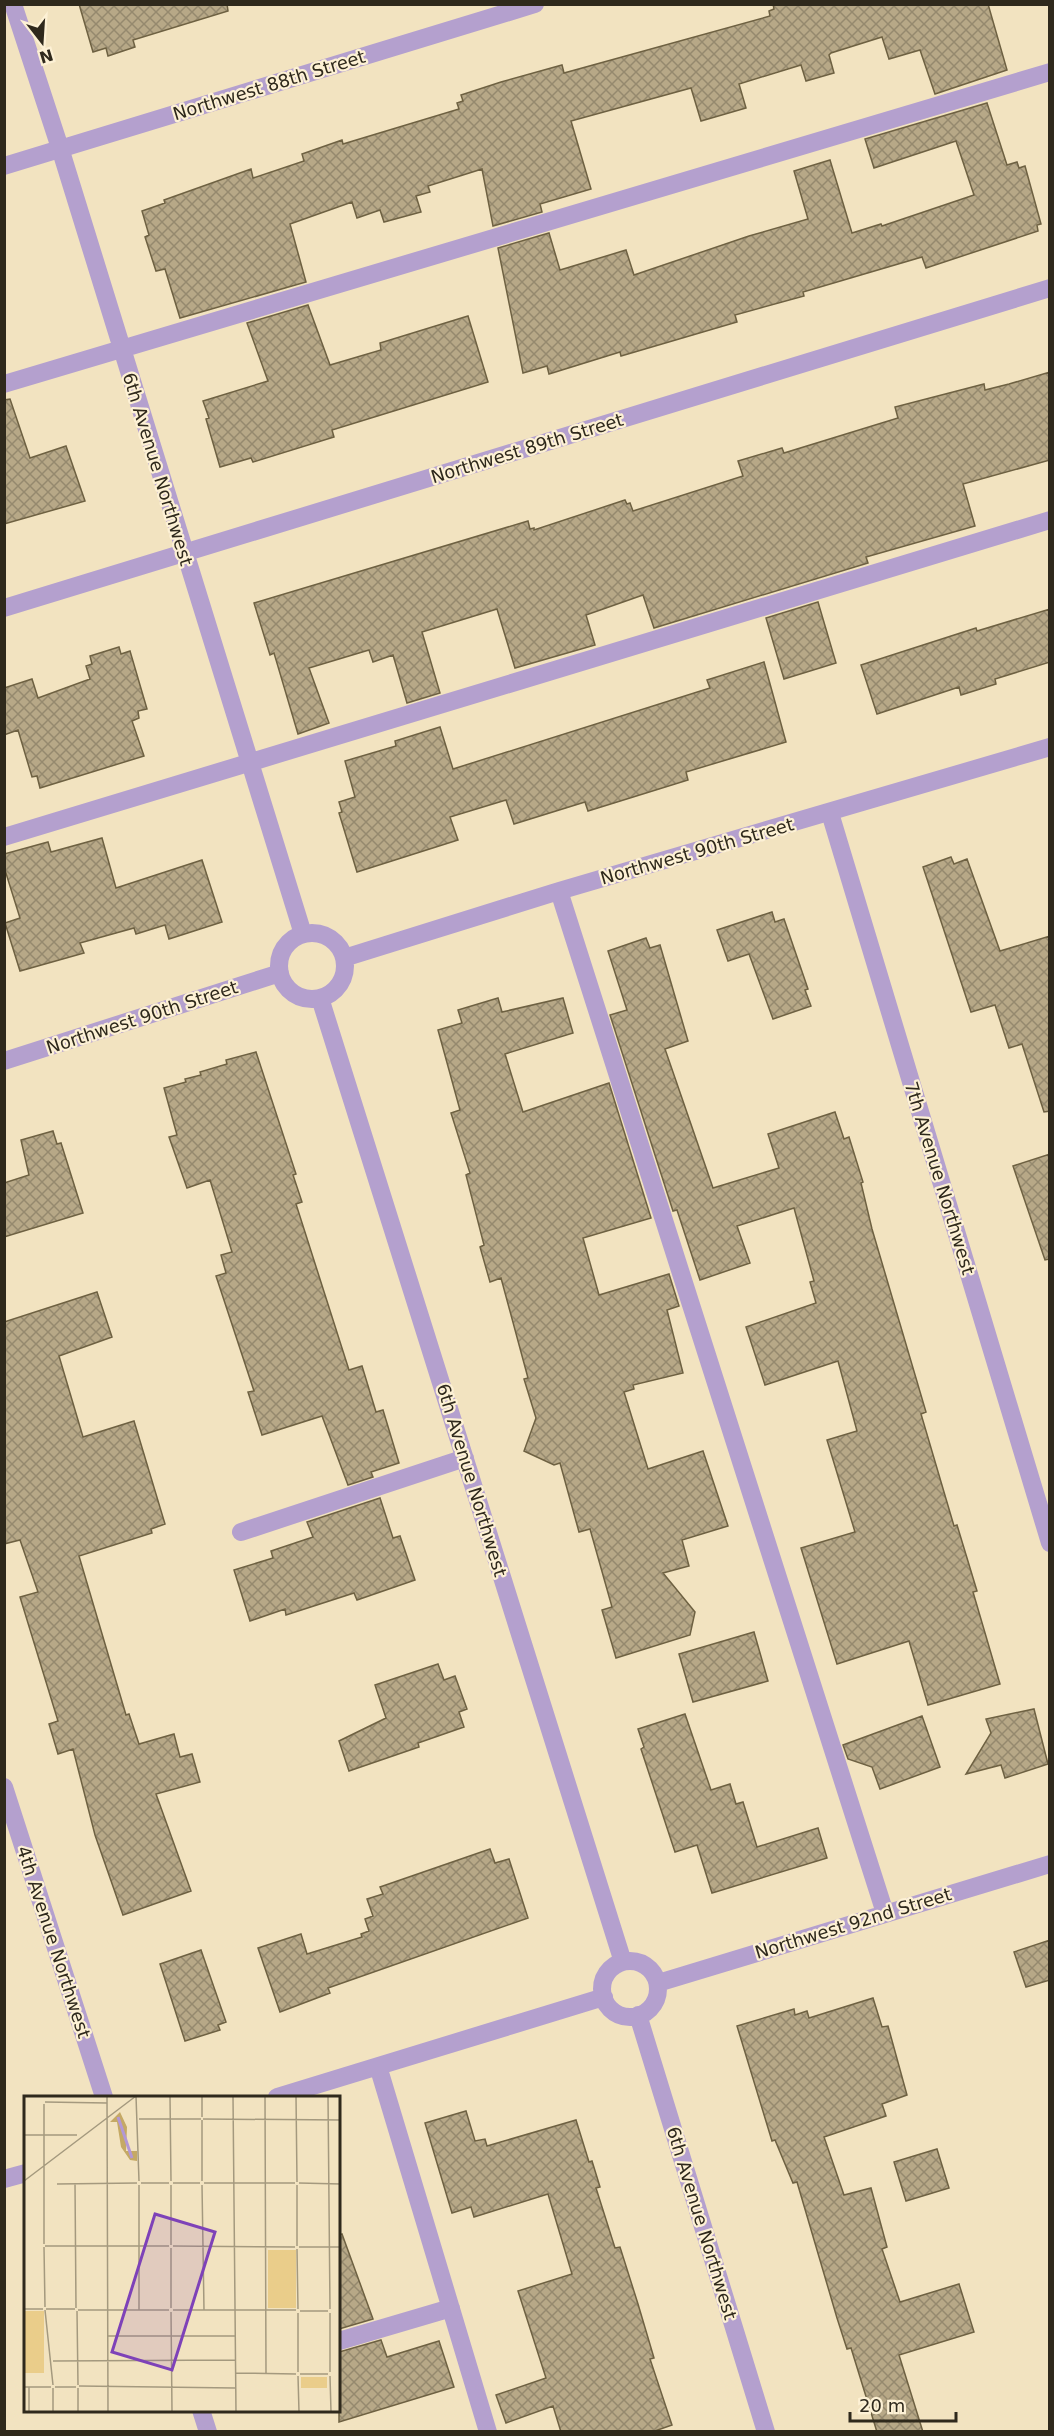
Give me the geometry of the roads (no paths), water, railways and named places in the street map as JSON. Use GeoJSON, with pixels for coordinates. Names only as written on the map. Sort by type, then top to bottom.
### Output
{"type":"FeatureCollection","features":[{"type":"Feature","properties":{"kind":"street","name":"6th Avenue Northwest"},"geometry":{"type":"LineString","coordinates":[[13,4],[60,148],[183,553],[303,934]]}},
{"type":"Feature","properties":{"kind":"street","name":"Northwest 88th Street"},"geometry":{"type":"LineString","coordinates":[[4,166],[535,4]]}},
{"type":"Feature","properties":{"kind":"street"},"geometry":{"type":"LineString","coordinates":[[4,384],[121,347],[1050,72]]}},
{"type":"Feature","properties":{"kind":"street","name":"Northwest 89th Street"},"geometry":{"type":"LineString","coordinates":[[4,608],[1050,288]]}},
{"type":"Feature","properties":{"kind":"street"},"geometry":{"type":"LineString","coordinates":[[4,837],[1050,520]]}},
{"type":"Feature","properties":{"kind":"street","name":"Northwest 90th Street"},"geometry":{"type":"LineString","coordinates":[[344,958],[559,891],[1050,747]]}},
{"type":"Feature","properties":{"kind":"street","name":"7th Avenue Northwest"},"geometry":{"type":"LineString","coordinates":[[830,813],[1050,1543]]}},
{"type":"Feature","properties":{"kind":"street"},"geometry":{"type":"LineString","coordinates":[[559,891],[885,1913]]}},
{"type":"Feature","properties":{"kind":"street"},"geometry":{"type":"LineString","coordinates":[[318,933],[328,936],[337,943],[344,958],[345,973],[341,983],[333,991],[320,998],[302,997],[292,992],[280,974],[282,951],[288,942],[303,934],[318,933]]}},
{"type":"Feature","properties":{"kind":"street","name":"Northwest 90th Street"},"geometry":{"type":"LineString","coordinates":[[4,1061],[280,974]]}},
{"type":"Feature","properties":{"kind":"street","name":"6th Avenue Northwest"},"geometry":{"type":"LineString","coordinates":[[320,998],[623,1962]]}},
{"type":"Feature","properties":{"kind":"street"},"geometry":{"type":"LineString","coordinates":[[241,1532],[465,1458]]}},
{"type":"Feature","properties":{"kind":"street","name":"4th Avenue Northwest"},"geometry":{"type":"LineString","coordinates":[[4,1787],[104,2096]]}},
{"type":"Feature","properties":{"kind":"street","name":"Northwest 92nd Street"},"geometry":{"type":"LineString","coordinates":[[658,1983],[1050,1864]]}},
{"type":"Feature","properties":{"kind":"street"},"geometry":{"type":"LineString","coordinates":[[638,1961],[647,1966],[658,1983],[656,1999],[651,2007],[638,2015],[618,2014],[610,2009],[604,1997],[605,1975],[611,1968],[623,1962],[638,1961]]}},
{"type":"Feature","properties":{"kind":"street"},"geometry":{"type":"LineString","coordinates":[[280,2096],[604,1997]]}},
{"type":"Feature","properties":{"kind":"street","name":"6th Avenue Northwest"},"geometry":{"type":"LineString","coordinates":[[638,2015],[766,2432]]}},
{"type":"Feature","properties":{"kind":"street"},"geometry":{"type":"LineString","coordinates":[[378,2066],[488,2432]]}},
{"type":"Feature","properties":{"kind":"street"},"geometry":{"type":"LineString","coordinates":[[4,2179],[24,2174]]}},
{"type":"Feature","properties":{"kind":"street"},"geometry":{"type":"LineString","coordinates":[[340,2341],[451,2308]]}},
{"type":"Feature","properties":{"kind":"street"},"geometry":{"type":"LineString","coordinates":[[202,2412],[208,2432]]}}]}
